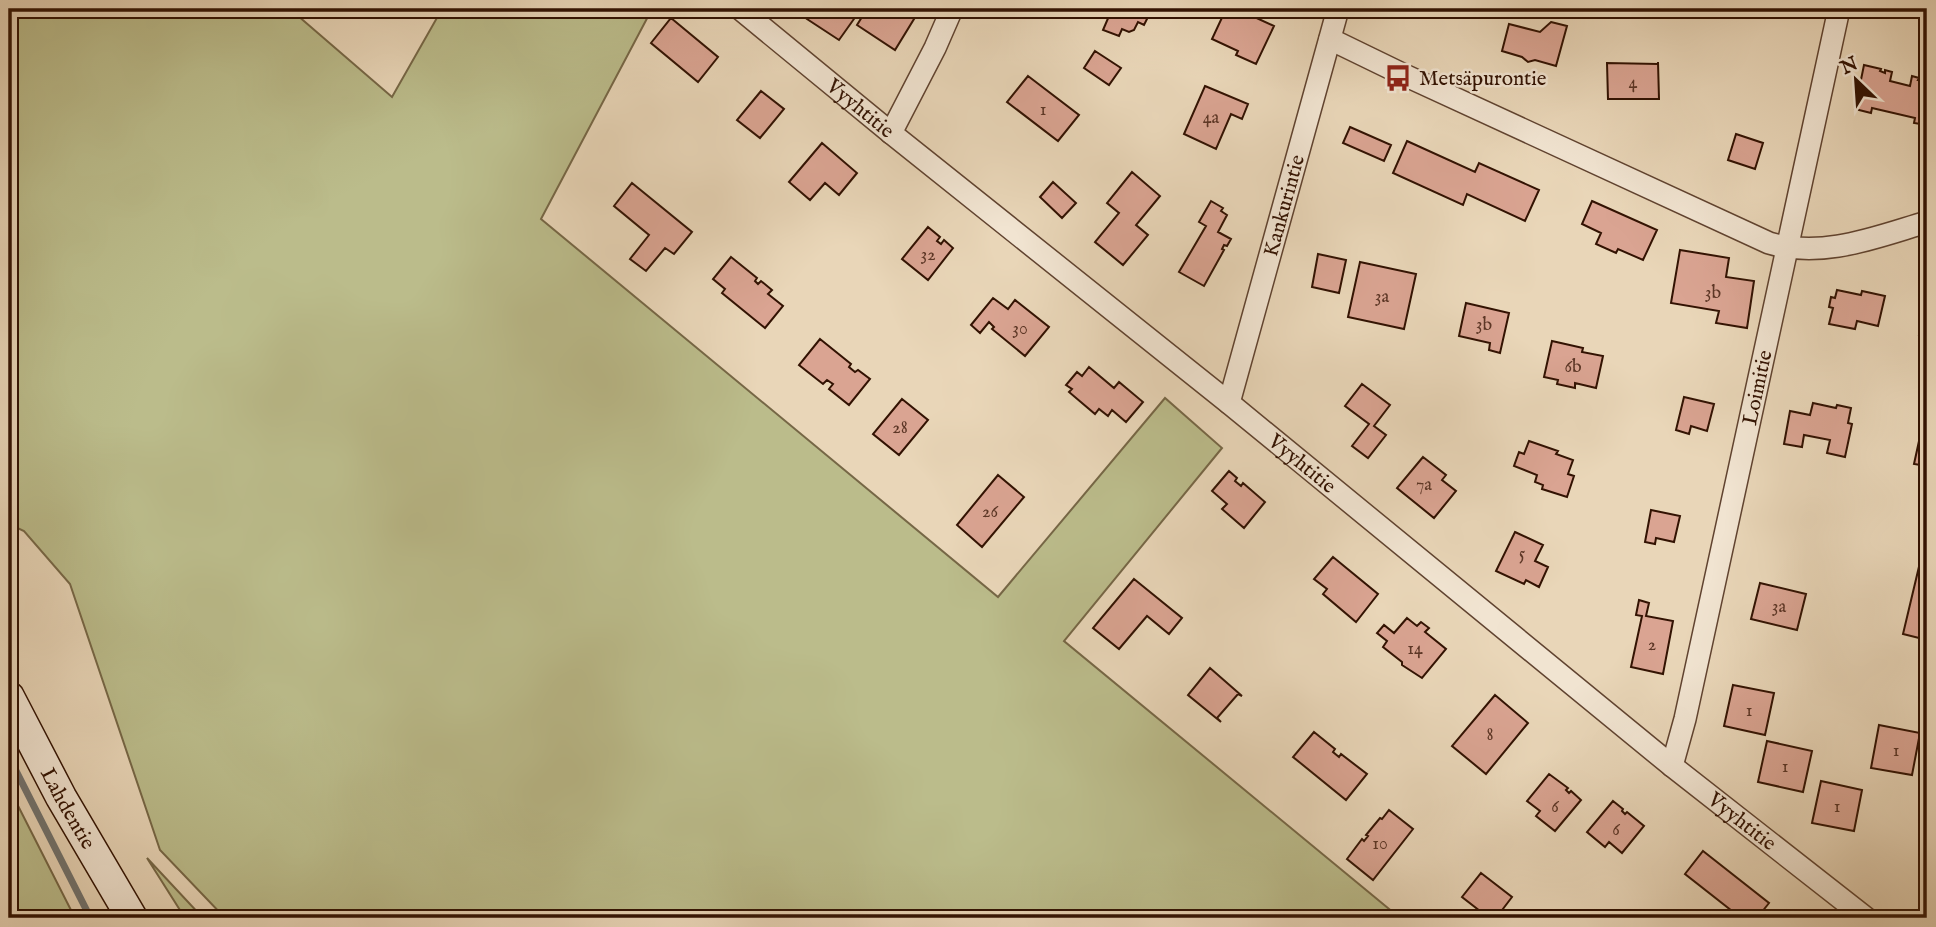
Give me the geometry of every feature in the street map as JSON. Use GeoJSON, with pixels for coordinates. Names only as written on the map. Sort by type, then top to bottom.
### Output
{"type":"FeatureCollection","features":[{"type":"Feature","properties":{"kind":"main road","name":"Lahdentie"},"geometry":{"type":"LineString","coordinates":[[9,697],[61,797],[132,918]]}},
{"type":"Feature","properties":{"kind":"street","name":"Vyyhtitie"},"geometry":{"type":"LineString","coordinates":[[740,9],[1229,403],[1672,766],[1866,918]]}},
{"type":"Feature","properties":{"kind":"street"},"geometry":{"type":"LineString","coordinates":[[891,133],[952,9]]}},
{"type":"Feature","properties":{"kind":"street","name":"Kankurintie"},"geometry":{"type":"LineString","coordinates":[[1229,403],[1338,9]]}},
{"type":"Feature","properties":{"kind":"street","name":"Loimitie"},"geometry":{"type":"LineString","coordinates":[[1672,766],[1685,719],[1789,248],[1839,9]]}},
{"type":"Feature","properties":{"kind":"street"},"geometry":{"type":"LineString","coordinates":[[1330,39],[1756,237],[1789,248],[1826,249],[1927,222]]}},
{"type":"Feature","properties":{"kind":"green space"},"geometry":{"type":"Polygon","coordinates":[[[9,9],[290,9],[392,97],[442,9],[652,9],[541,219],[998,597],[1165,398],[1222,448],[1064,641],[1400,918],[225,918],[160,850],[70,584],[24,531],[9,524],[9,9]]]}},
{"type":"Feature","properties":{"kind":"green space"},"geometry":{"type":"Polygon","coordinates":[[[9,788],[75,918],[9,918],[9,788]]]}},
{"type":"Feature","properties":{"kind":"green space"},"geometry":{"type":"Polygon","coordinates":[[[147,858],[203,918],[185,918],[147,858]]]}},
{"type":"Feature","properties":{"kind":"building"},"geometry":{"type":"Polygon","coordinates":[[[814,9],[861,9],[839,40],[807,19],[814,9]]]}},
{"type":"Feature","properties":{"kind":"building"},"geometry":{"type":"Polygon","coordinates":[[[867,9],[898,9],[914,19],[895,50],[857,25],[867,9]]]}},
{"type":"Feature","properties":{"kind":"building"},"geometry":{"type":"Polygon","coordinates":[[[1112,9],[1152,9],[1144,25],[1138,22],[1134,30],[1129,32],[1122,29],[1119,36],[1103,30],[1112,9]]]}},
{"type":"Feature","properties":{"kind":"building"},"geometry":{"type":"Polygon","coordinates":[[[1226,9],[1237,9],[1274,26],[1256,64],[1236,55],[1238,51],[1212,39],[1226,9]]]}},
{"type":"Feature","properties":{"kind":"building"},"geometry":{"type":"Polygon","coordinates":[[[671,18],[718,57],[698,82],[651,43],[671,18]]]}},
{"type":"Feature","properties":{"kind":"building"},"geometry":{"type":"Polygon","coordinates":[[[1551,22],[1567,26],[1556,66],[1535,60],[1528,62],[1522,57],[1502,51],[1509,24],[1540,32],[1551,22]]]}},
{"type":"Feature","properties":{"kind":"building"},"geometry":{"type":"Polygon","coordinates":[[[1095,51],[1121,68],[1109,85],[1084,68],[1095,51]]]}},
{"type":"Feature","properties":{"kind":"building"},"geometry":{"type":"Polygon","coordinates":[[[1658,62],[1659,99],[1608,99],[1607,63],[1658,62]]]}},
{"type":"Feature","properties":{"kind":"building"},"geometry":{"type":"Polygon","coordinates":[[[1864,65],[1881,69],[1880,71],[1885,73],[1885,70],[1892,72],[1890,81],[1910,86],[1912,76],[1919,78],[1918,80],[1927,80],[1927,125],[1914,123],[1915,118],[1872,108],[1871,113],[1855,109],[1864,65]]]}},
{"type":"Feature","properties":{"kind":"building"},"geometry":{"type":"Polygon","coordinates":[[[1028,76],[1079,115],[1058,141],[1007,102],[1028,76]]]}},
{"type":"Feature","properties":{"kind":"building"},"geometry":{"type":"Polygon","coordinates":[[[1205,86],[1248,104],[1242,119],[1231,114],[1216,149],[1184,134],[1205,86]]]}},
{"type":"Feature","properties":{"kind":"building"},"geometry":{"type":"Polygon","coordinates":[[[761,91],[784,109],[760,138],[737,120],[761,91]]]}},
{"type":"Feature","properties":{"kind":"building"},"geometry":{"type":"Polygon","coordinates":[[[1350,127],[1391,145],[1384,161],[1343,143],[1350,127]]]}},
{"type":"Feature","properties":{"kind":"building"},"geometry":{"type":"Polygon","coordinates":[[[1736,134],[1763,143],[1755,169],[1728,160],[1736,134]]]}},
{"type":"Feature","properties":{"kind":"building"},"geometry":{"type":"Polygon","coordinates":[[[1407,141],[1475,172],[1479,163],[1539,190],[1525,221],[1467,194],[1463,205],[1393,173],[1407,141]]]}},
{"type":"Feature","properties":{"kind":"building"},"geometry":{"type":"Polygon","coordinates":[[[822,143],[857,173],[839,195],[825,183],[810,200],[789,182],[822,143]]]}},
{"type":"Feature","properties":{"kind":"building"},"geometry":{"type":"Polygon","coordinates":[[[1132,172],[1160,196],[1136,225],[1148,235],[1123,265],[1095,242],[1119,213],[1107,203],[1132,172]]]}},
{"type":"Feature","properties":{"kind":"building"},"geometry":{"type":"Polygon","coordinates":[[[1053,182],[1076,203],[1062,218],[1040,197],[1053,182]]]}},
{"type":"Feature","properties":{"kind":"building"},"geometry":{"type":"Polygon","coordinates":[[[632,183],[692,232],[674,254],[665,248],[646,271],[630,259],[649,235],[614,206],[632,183]]]}},
{"type":"Feature","properties":{"kind":"building"},"geometry":{"type":"Polygon","coordinates":[[[1211,201],[1223,208],[1221,211],[1227,215],[1218,232],[1231,239],[1227,246],[1224,245],[1224,250],[1204,286],[1179,272],[1206,226],[1199,222],[1211,201]]]}},
{"type":"Feature","properties":{"kind":"building"},"geometry":{"type":"Polygon","coordinates":[[[1592,201],[1657,230],[1643,260],[1618,249],[1616,253],[1596,244],[1601,233],[1582,224],[1592,201]]]}},
{"type":"Feature","properties":{"kind":"building"},"geometry":{"type":"Polygon","coordinates":[[[928,227],[940,237],[937,241],[941,244],[944,240],[953,248],[928,280],[902,259],[928,227]]]}},
{"type":"Feature","properties":{"kind":"building"},"geometry":{"type":"Polygon","coordinates":[[[1680,250],[1729,258],[1726,277],[1754,281],[1747,328],[1716,323],[1719,311],[1671,303],[1680,250]]]}},
{"type":"Feature","properties":{"kind":"building"},"geometry":{"type":"Polygon","coordinates":[[[1318,254],[1346,260],[1339,293],[1312,287],[1318,254]]]}},
{"type":"Feature","properties":{"kind":"building"},"geometry":{"type":"Polygon","coordinates":[[[731,257],[757,278],[755,281],[758,284],[761,281],[772,290],[768,294],[783,306],[765,328],[722,293],[725,289],[713,279],[731,257]]]}},
{"type":"Feature","properties":{"kind":"building"},"geometry":{"type":"Polygon","coordinates":[[[1360,262],[1416,274],[1404,329],[1348,317],[1360,262]]]}},
{"type":"Feature","properties":{"kind":"building"},"geometry":{"type":"Polygon","coordinates":[[[1927,288],[1927,337],[1919,335],[1927,288]]]}},
{"type":"Feature","properties":{"kind":"building"},"geometry":{"type":"Polygon","coordinates":[[[1837,290],[1861,295],[1862,291],[1885,296],[1878,326],[1857,321],[1855,329],[1829,324],[1833,308],[1829,307],[1831,297],[1835,298],[1837,290]]]}},
{"type":"Feature","properties":{"kind":"building"},"geometry":{"type":"Polygon","coordinates":[[[993,298],[1008,309],[1015,300],[1049,327],[1025,356],[992,329],[994,327],[989,322],[980,333],[971,325],[993,298]]]}},
{"type":"Feature","properties":{"kind":"building"},"geometry":{"type":"Polygon","coordinates":[[[1466,303],[1509,313],[1500,353],[1489,350],[1490,343],[1459,336],[1466,303]]]}},
{"type":"Feature","properties":{"kind":"building"},"geometry":{"type":"Polygon","coordinates":[[[820,339],[851,364],[849,367],[855,372],[858,370],[870,379],[849,405],[829,389],[833,384],[827,380],[823,384],[799,365],[820,339]]]}},
{"type":"Feature","properties":{"kind":"building"},"geometry":{"type":"Polygon","coordinates":[[[1552,341],[1603,356],[1596,388],[1575,383],[1575,388],[1557,384],[1558,380],[1544,377],[1552,341]]]}},
{"type":"Feature","properties":{"kind":"building"},"geometry":{"type":"Polygon","coordinates":[[[1089,367],[1114,388],[1119,382],[1143,402],[1126,422],[1112,410],[1108,416],[1099,409],[1095,414],[1069,392],[1072,389],[1066,385],[1077,372],[1082,376],[1089,367]]]}},
{"type":"Feature","properties":{"kind":"building"},"geometry":{"type":"Polygon","coordinates":[[[1362,384],[1390,405],[1374,426],[1386,435],[1368,458],[1352,446],[1369,424],[1345,406],[1362,384]]]}},
{"type":"Feature","properties":{"kind":"building"},"geometry":{"type":"Polygon","coordinates":[[[1684,397],[1714,404],[1707,431],[1691,426],[1689,434],[1676,430],[1684,397]]]}},
{"type":"Feature","properties":{"kind":"building"},"geometry":{"type":"Polygon","coordinates":[[[902,399],[928,420],[899,455],[873,434],[902,399]]]}},
{"type":"Feature","properties":{"kind":"building"},"geometry":{"type":"Polygon","coordinates":[[[1813,403],[1851,408],[1848,423],[1852,424],[1845,457],[1827,453],[1830,440],[1804,435],[1802,447],[1784,444],[1790,411],[1810,415],[1813,403]]]}},
{"type":"Feature","properties":{"kind":"building"},"geometry":{"type":"Polygon","coordinates":[[[1921,432],[1927,433],[1927,466],[1914,464],[1921,432]]]}},
{"type":"Feature","properties":{"kind":"building"},"geometry":{"type":"Polygon","coordinates":[[[1529,441],[1558,451],[1556,454],[1573,460],[1568,474],[1574,476],[1567,497],[1542,489],[1543,485],[1535,482],[1537,475],[1514,466],[1519,452],[1524,454],[1529,441]]]}},
{"type":"Feature","properties":{"kind":"building"},"geometry":{"type":"Polygon","coordinates":[[[1423,457],[1446,475],[1442,480],[1456,491],[1434,518],[1397,488],[1423,457]]]}},
{"type":"Feature","properties":{"kind":"building"},"geometry":{"type":"Polygon","coordinates":[[[1229,471],[1237,478],[1235,481],[1241,486],[1243,483],[1265,502],[1244,528],[1222,509],[1227,504],[1212,491],[1229,471]]]}},
{"type":"Feature","properties":{"kind":"building"},"geometry":{"type":"Polygon","coordinates":[[[998,475],[1024,497],[982,547],[957,525],[998,475]]]}},
{"type":"Feature","properties":{"kind":"building"},"geometry":{"type":"Polygon","coordinates":[[[1651,510],[1680,516],[1674,542],[1656,538],[1655,544],[1645,542],[1651,510]]]}},
{"type":"Feature","properties":{"kind":"building"},"geometry":{"type":"Polygon","coordinates":[[[1515,532],[1543,545],[1535,561],[1548,567],[1539,587],[1526,580],[1524,584],[1496,571],[1515,532]]]}},
{"type":"Feature","properties":{"kind":"building"},"geometry":{"type":"Polygon","coordinates":[[[1922,554],[1927,555],[1927,640],[1903,634],[1922,554]]]}},
{"type":"Feature","properties":{"kind":"building"},"geometry":{"type":"Polygon","coordinates":[[[1333,557],[1378,594],[1356,622],[1323,594],[1327,589],[1314,579],[1333,557]]]}},
{"type":"Feature","properties":{"kind":"building"},"geometry":{"type":"Polygon","coordinates":[[[1134,579],[1182,618],[1169,634],[1147,616],[1119,649],[1093,628],[1134,579]]]}},
{"type":"Feature","properties":{"kind":"building"},"geometry":{"type":"Polygon","coordinates":[[[1760,583],[1806,594],[1797,630],[1751,619],[1760,583]]]}},
{"type":"Feature","properties":{"kind":"building"},"geometry":{"type":"Polygon","coordinates":[[[1639,600],[1649,603],[1646,616],[1673,621],[1663,674],[1631,667],[1642,616],[1636,615],[1639,600]]]}},
{"type":"Feature","properties":{"kind":"building"},"geometry":{"type":"Polygon","coordinates":[[[1407,618],[1417,626],[1421,622],[1429,628],[1425,632],[1446,649],[1422,678],[1402,665],[1402,662],[1383,647],[1387,641],[1377,633],[1384,625],[1394,633],[1407,618]]]}},
{"type":"Feature","properties":{"kind":"building"},"geometry":{"type":"Polygon","coordinates":[[[1210,668],[1242,696],[1238,694],[1217,718],[1221,722],[1188,695],[1210,668]]]}},
{"type":"Feature","properties":{"kind":"building"},"geometry":{"type":"Polygon","coordinates":[[[1733,685],[1774,693],[1765,735],[1724,726],[1733,685]]]}},
{"type":"Feature","properties":{"kind":"building"},"geometry":{"type":"Polygon","coordinates":[[[1495,695],[1528,723],[1486,774],[1452,746],[1495,695]]]}},
{"type":"Feature","properties":{"kind":"building"},"geometry":{"type":"Polygon","coordinates":[[[1879,725],[1920,733],[1912,775],[1871,768],[1879,725]]]}},
{"type":"Feature","properties":{"kind":"building"},"geometry":{"type":"Polygon","coordinates":[[[1314,732],[1335,749],[1333,752],[1339,757],[1341,754],[1367,774],[1346,800],[1293,757],[1314,732]]]}},
{"type":"Feature","properties":{"kind":"building"},"geometry":{"type":"Polygon","coordinates":[[[1767,741],[1812,751],[1803,792],[1758,782],[1767,741]]]}},
{"type":"Feature","properties":{"kind":"building"},"geometry":{"type":"Polygon","coordinates":[[[1549,774],[1568,788],[1566,790],[1569,793],[1571,791],[1581,800],[1555,831],[1536,816],[1540,811],[1527,801],[1549,774]]]}},
{"type":"Feature","properties":{"kind":"building"},"geometry":{"type":"Polygon","coordinates":[[[1821,781],[1862,790],[1854,831],[1812,823],[1821,781]]]}},
{"type":"Feature","properties":{"kind":"building"},"geometry":{"type":"Polygon","coordinates":[[[1613,801],[1625,814],[1627,812],[1644,826],[1622,853],[1609,842],[1605,847],[1587,832],[1613,801]]]}},
{"type":"Feature","properties":{"kind":"building"},"geometry":{"type":"Polygon","coordinates":[[[1389,810],[1413,829],[1373,880],[1347,859],[1389,810]]]}},
{"type":"Feature","properties":{"kind":"building"},"geometry":{"type":"Polygon","coordinates":[[[1703,851],[1769,903],[1757,918],[1741,918],[1685,874],[1703,851]]]}},
{"type":"Feature","properties":{"kind":"building"},"geometry":{"type":"Polygon","coordinates":[[[1481,873],[1512,897],[1496,918],[1489,918],[1462,897],[1481,873]]]}},
{"type":"Feature","properties":{"kind":"waterway"},"geometry":{"type":"LineString","coordinates":[[9,757],[89,915]]}},
{"type":"Feature","properties":{"kind":"place","name":"Metsäpurontie"},"geometry":{"type":"Point","coordinates":[1398,78]}}]}
